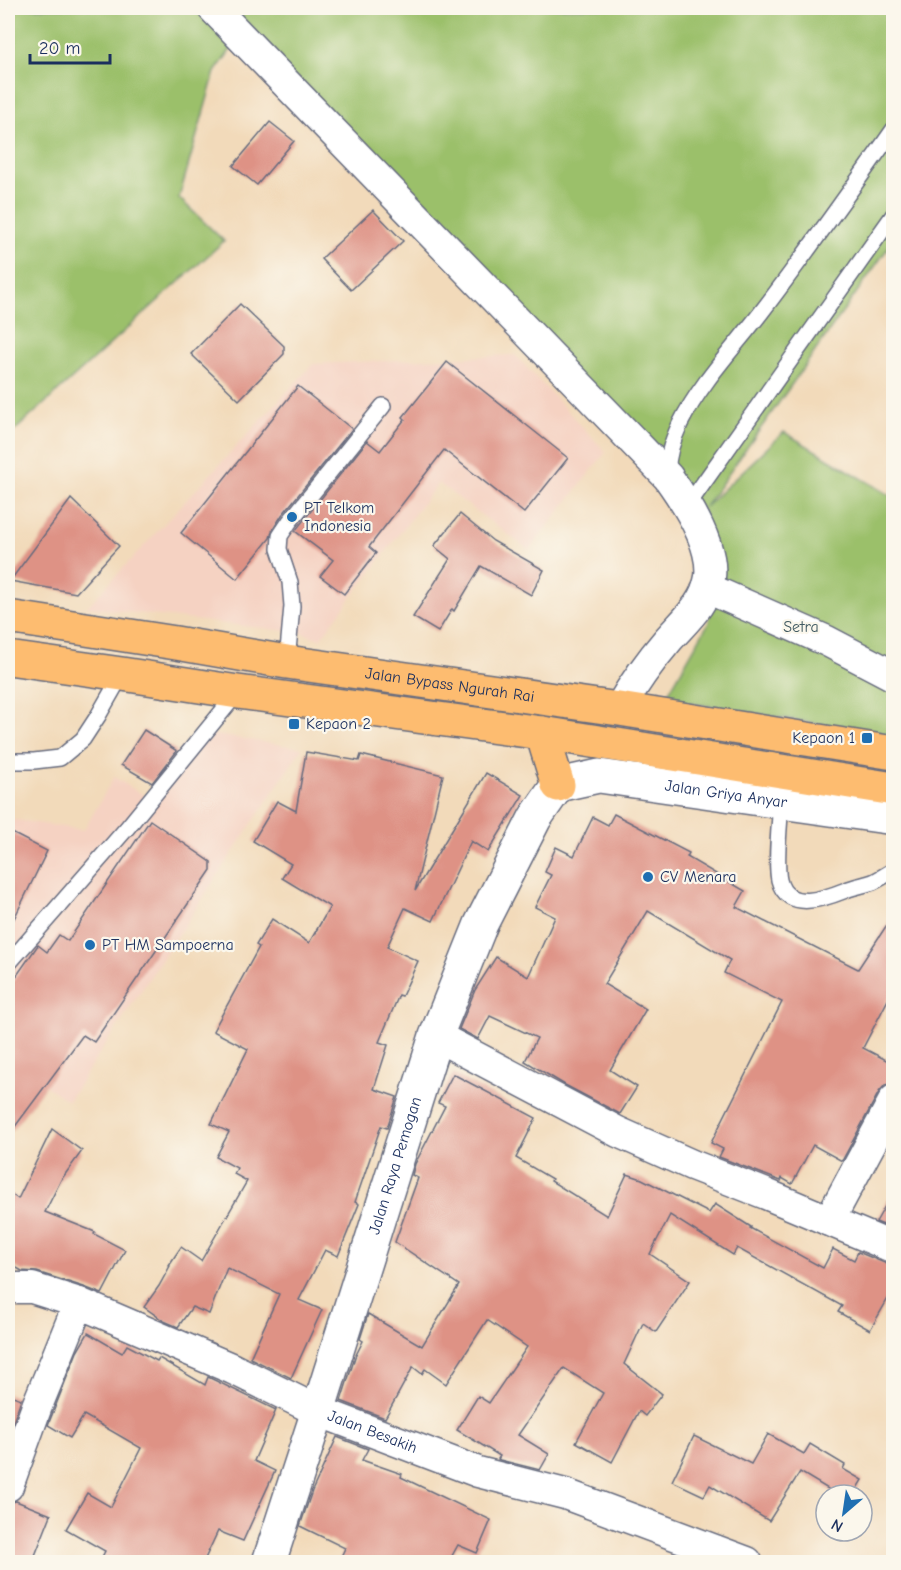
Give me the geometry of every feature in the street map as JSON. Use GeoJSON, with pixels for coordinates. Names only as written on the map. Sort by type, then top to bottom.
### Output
{"type":"FeatureCollection","features":[{"type":"Feature","properties":{"kind":"highway","name":"Jalan Bypass Ngurah Rai"},"geometry":{"type":"LineString","coordinates":[[8,617],[287,662],[619,709],[894,753]]}},
{"type":"Feature","properties":{"kind":"highway"},"geometry":{"type":"LineString","coordinates":[[8,658],[542,733],[894,789]]}},
{"type":"Feature","properties":{"kind":"highway"},"geometry":{"type":"LineString","coordinates":[[542,733],[558,785]]}},
{"type":"Feature","properties":{"kind":"street"},"geometry":{"type":"LineString","coordinates":[[213,8],[668,477],[688,505],[704,540],[710,567],[707,588],[690,616],[666,642],[630,689],[619,709]]}},
{"type":"Feature","properties":{"kind":"street"},"geometry":{"type":"LineString","coordinates":[[707,588],[826,641],[894,676]]}},
{"type":"Feature","properties":{"kind":"street","name":"Jalan Griya Anyar"},"geometry":{"type":"LineString","coordinates":[[558,785],[599,776],[894,818]]}},
{"type":"Feature","properties":{"kind":"street","name":"Jalan Raya Pemogan"},"geometry":{"type":"LineString","coordinates":[[269,1563],[436,1036],[482,924],[535,818],[558,785]]}},
{"type":"Feature","properties":{"kind":"street"},"geometry":{"type":"LineString","coordinates":[[436,1036],[618,1132],[894,1248]]}},
{"type":"Feature","properties":{"kind":"street"},"geometry":{"type":"LineString","coordinates":[[829,1221],[894,1100]]}},
{"type":"Feature","properties":{"kind":"street","name":"Jalan Besakih"},"geometry":{"type":"LineString","coordinates":[[8,1288],[32,1288],[79,1303],[233,1370],[318,1411],[478,1472],[565,1494],[694,1553],[747,1563]]}},
{"type":"Feature","properties":{"kind":"street"},"geometry":{"type":"LineString","coordinates":[[8,1486],[36,1406],[79,1303]]}},
{"type":"Feature","properties":{"kind":"lane"},"geometry":{"type":"LineString","coordinates":[[668,477],[670,450],[687,413],[711,376],[789,276],[894,129]]}},
{"type":"Feature","properties":{"kind":"lane"},"geometry":{"type":"LineString","coordinates":[[688,505],[894,214]]}},
{"type":"Feature","properties":{"kind":"lane"},"geometry":{"type":"LineString","coordinates":[[287,662],[292,606],[290,582],[279,549],[280,536],[383,406]]}},
{"type":"Feature","properties":{"kind":"lane"},"geometry":{"type":"LineString","coordinates":[[14,761],[60,758],[83,739],[122,674]]}},
{"type":"Feature","properties":{"kind":"lane"},"geometry":{"type":"LineString","coordinates":[[10,956],[127,828],[238,692]]}},
{"type":"Feature","properties":{"kind":"lane"},"geometry":{"type":"LineString","coordinates":[[781,801],[778,848],[779,880],[784,891],[792,898],[820,900],[872,883],[894,870]]}},
{"type":"Feature","properties":{"kind":"shaded area","name":"PT Telkom Indonesia"},"geometry":{"type":"Polygon","coordinates":[[[515,355],[606,452],[529,550],[438,483],[320,639],[303,633],[87,607],[313,364],[515,355]]]}},
{"type":"Feature","properties":{"kind":"shaded area","name":"PT HM Sampoerna"},"geometry":{"type":"Polygon","coordinates":[[[196,732],[302,748],[68,1101],[8,1061],[8,823],[10,819],[84,830],[114,777],[148,798],[178,752],[196,732]]]}},
{"type":"Feature","properties":{"kind":"green space","name":"Setra"},"geometry":{"type":"Polygon","coordinates":[[[8,8],[893,8],[893,241],[705,507],[784,432],[893,497],[893,736],[665,699],[709,622],[713,573],[702,510],[244,31],[215,72],[179,198],[224,241],[12,433],[8,428],[8,8]]]}},
{"type":"Feature","properties":{"kind":"building"},"geometry":{"type":"Polygon","coordinates":[[[270,122],[294,141],[257,185],[233,166],[270,122]]]}},
{"type":"Feature","properties":{"kind":"building"},"geometry":{"type":"Polygon","coordinates":[[[373,210],[403,241],[351,290],[321,259],[373,210]]]}},
{"type":"Feature","properties":{"kind":"building"},"geometry":{"type":"Polygon","coordinates":[[[240,304],[284,346],[284,354],[239,400],[191,354],[240,304]]]}},
{"type":"Feature","properties":{"kind":"building"},"geometry":{"type":"Polygon","coordinates":[[[447,362],[568,458],[524,513],[444,450],[369,547],[376,553],[344,594],[320,576],[333,560],[295,531],[367,441],[380,451],[405,419],[403,417],[447,362]]]}},
{"type":"Feature","properties":{"kind":"building"},"geometry":{"type":"Polygon","coordinates":[[[298,386],[352,429],[282,515],[270,538],[237,579],[181,533],[298,386]]]}},
{"type":"Feature","properties":{"kind":"building"},"geometry":{"type":"Polygon","coordinates":[[[71,499],[119,546],[76,593],[10,581],[71,499]]]}},
{"type":"Feature","properties":{"kind":"building"},"geometry":{"type":"Polygon","coordinates":[[[460,514],[493,541],[544,570],[531,595],[481,566],[454,611],[452,609],[438,632],[413,617],[450,559],[434,546],[460,514]]]}},
{"type":"Feature","properties":{"kind":"building"},"geometry":{"type":"Polygon","coordinates":[[[144,730],[177,751],[152,783],[121,765],[144,730]]]}},
{"type":"Feature","properties":{"kind":"building"},"geometry":{"type":"Polygon","coordinates":[[[306,752],[359,761],[361,755],[443,775],[415,891],[486,773],[523,795],[488,852],[471,841],[433,921],[405,908],[387,947],[418,961],[402,996],[399,995],[379,1042],[388,1045],[374,1089],[397,1097],[387,1128],[381,1126],[355,1202],[359,1204],[338,1256],[325,1250],[299,1300],[322,1310],[291,1378],[250,1358],[279,1294],[227,1268],[209,1314],[192,1307],[178,1327],[164,1321],[144,1307],[181,1247],[201,1261],[247,1181],[234,1174],[237,1168],[216,1157],[229,1132],[211,1124],[248,1049],[213,1031],[259,947],[256,945],[272,919],[309,943],[330,907],[282,878],[291,864],[253,841],[277,801],[296,811],[306,752]]]}},
{"type":"Feature","properties":{"kind":"building"},"geometry":{"type":"Polygon","coordinates":[[[614,814],[689,853],[687,857],[745,891],[736,907],[858,969],[894,914],[894,988],[863,1048],[894,1064],[894,1083],[885,1085],[879,1092],[842,1161],[813,1145],[792,1184],[782,1178],[781,1181],[719,1157],[723,1149],[711,1143],[782,1002],[724,973],[730,960],[648,911],[604,984],[646,1009],[610,1070],[637,1087],[620,1114],[525,1061],[537,1038],[490,1016],[478,1039],[459,1029],[475,990],[496,957],[528,977],[555,917],[535,907],[551,875],[545,872],[556,847],[574,856],[593,817],[608,825],[614,814]]]}},
{"type":"Feature","properties":{"kind":"building"},"geometry":{"type":"Polygon","coordinates":[[[150,820],[211,862],[211,870],[94,1042],[83,1035],[8,1136],[8,988],[38,945],[47,952],[59,935],[68,941],[150,820]]]}},
{"type":"Feature","properties":{"kind":"building"},"geometry":{"type":"Polygon","coordinates":[[[8,831],[47,851],[8,931],[8,831]]]}},
{"type":"Feature","properties":{"kind":"building"},"geometry":{"type":"Polygon","coordinates":[[[453,1074],[536,1118],[516,1158],[607,1216],[627,1174],[642,1179],[709,1213],[715,1204],[750,1228],[823,1268],[833,1249],[854,1260],[858,1252],[894,1265],[894,1288],[870,1330],[838,1312],[842,1306],[737,1248],[733,1255],[670,1215],[650,1254],[690,1281],[656,1332],[643,1323],[624,1364],[662,1394],[645,1416],[639,1411],[612,1462],[576,1442],[603,1393],[564,1368],[518,1435],[549,1454],[540,1470],[500,1460],[498,1459],[500,1456],[457,1430],[478,1396],[489,1403],[527,1347],[487,1320],[446,1384],[425,1369],[422,1374],[413,1367],[385,1418],[341,1401],[355,1357],[363,1341],[360,1339],[368,1314],[422,1346],[459,1285],[395,1242],[418,1178],[412,1175],[415,1164],[445,1106],[438,1103],[453,1074]]]}},
{"type":"Feature","properties":{"kind":"building"},"geometry":{"type":"Polygon","coordinates":[[[52,1129],[82,1151],[61,1180],[45,1212],[95,1232],[94,1234],[125,1250],[102,1294],[37,1272],[22,1271],[8,1263],[8,1192],[18,1199],[52,1129]]]}},
{"type":"Feature","properties":{"kind":"building"},"geometry":{"type":"Polygon","coordinates":[[[894,1190],[894,1229],[876,1222],[894,1190]]]}},
{"type":"Feature","properties":{"kind":"building"},"geometry":{"type":"Polygon","coordinates":[[[88,1333],[122,1353],[127,1345],[157,1361],[159,1358],[205,1385],[208,1377],[276,1410],[254,1461],[275,1471],[243,1541],[218,1531],[203,1563],[99,1563],[105,1551],[66,1529],[87,1493],[111,1507],[141,1448],[84,1415],[70,1438],[48,1425],[77,1352],[88,1333]]]}},
{"type":"Feature","properties":{"kind":"building"},"geometry":{"type":"Polygon","coordinates":[[[8,1394],[21,1399],[8,1437],[8,1394]]]}},
{"type":"Feature","properties":{"kind":"building"},"geometry":{"type":"Polygon","coordinates":[[[768,1434],[804,1454],[810,1444],[845,1465],[843,1469],[862,1480],[860,1483],[818,1483],[800,1472],[769,1521],[710,1485],[704,1496],[672,1481],[694,1436],[751,1464],[768,1434]]]}},
{"type":"Feature","properties":{"kind":"building"},"geometry":{"type":"Polygon","coordinates":[[[337,1437],[368,1449],[362,1460],[402,1474],[401,1477],[491,1520],[477,1553],[458,1545],[448,1563],[338,1563],[345,1548],[300,1526],[312,1491],[337,1437]]]}},
{"type":"Feature","properties":{"kind":"building"},"geometry":{"type":"Polygon","coordinates":[[[16,1501],[51,1515],[32,1563],[8,1553],[8,1503],[16,1501]]]}},
{"type":"Feature","properties":{"kind":"place","name":"PT Telkom Indonesia"},"geometry":{"type":"Point","coordinates":[292,517]}},
{"type":"Feature","properties":{"kind":"place","name":"Kepaon 2"},"geometry":{"type":"Point","coordinates":[294,724]}},
{"type":"Feature","properties":{"kind":"place","name":"Kepaon 1"},"geometry":{"type":"Point","coordinates":[867,738]}},
{"type":"Feature","properties":{"kind":"place","name":"CV Menara"},"geometry":{"type":"Point","coordinates":[648,877]}},
{"type":"Feature","properties":{"kind":"place","name":"PT HM Sampoerna"},"geometry":{"type":"Point","coordinates":[90,945]}}]}
